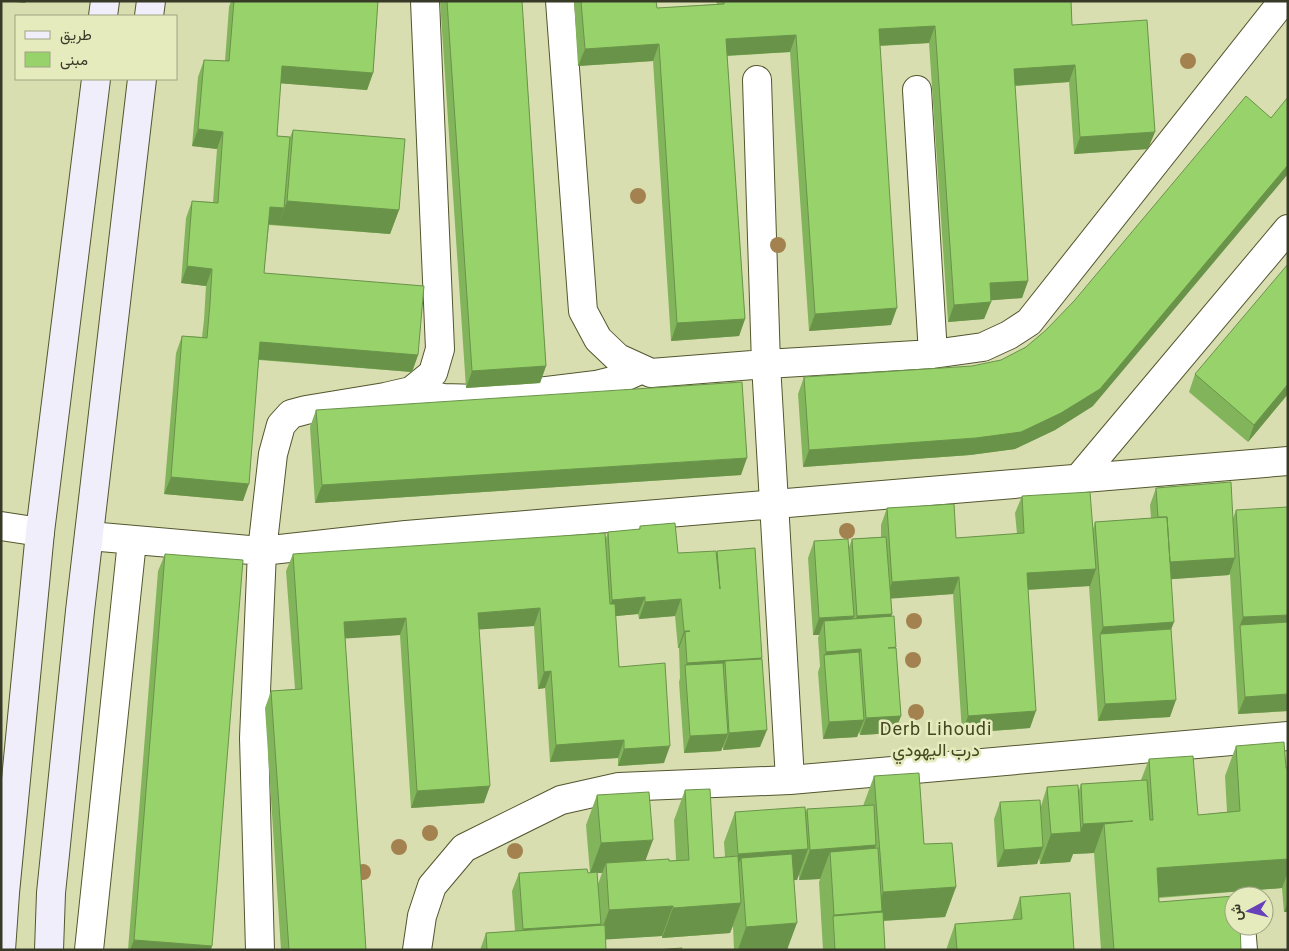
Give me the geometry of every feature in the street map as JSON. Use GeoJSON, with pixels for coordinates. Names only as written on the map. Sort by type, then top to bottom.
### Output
{"type":"FeatureCollection","features":[{"type":"Feature","properties":{"kind":"main road"},"geometry":{"type":"LineString","coordinates":[[103,15],[105,1]]}},
{"type":"Feature","properties":{"kind":"main road"},"geometry":{"type":"LineString","coordinates":[[149,15],[151,1]]}},
{"type":"Feature","properties":{"kind":"main road"},"geometry":{"type":"LineString","coordinates":[[1,950],[4,893],[40,532],[96,80]]}},
{"type":"Feature","properties":{"kind":"main road"},"geometry":{"type":"LineString","coordinates":[[49,950],[52,884],[89,536],[142,80]]}},
{"type":"Feature","properties":{"kind":"street"},"geometry":{"type":"LineString","coordinates":[[411,392],[433,373],[440,349],[425,1]]}},
{"type":"Feature","properties":{"kind":"street"},"geometry":{"type":"LineString","coordinates":[[560,1],[583,311],[598,339],[618,358],[650,374],[766,364],[932,354],[983,347],[1009,335],[1029,322],[1283,1]]}},
{"type":"Feature","properties":{"kind":"street"},"geometry":{"type":"LineString","coordinates":[[757,80],[766,364],[790,780]]}},
{"type":"Feature","properties":{"kind":"street"},"geometry":{"type":"LineString","coordinates":[[917,90],[932,354]]}},
{"type":"Feature","properties":{"kind":"street"},"geometry":{"type":"LineString","coordinates":[[1078,479],[1288,229]]}},
{"type":"Feature","properties":{"kind":"street"},"geometry":{"type":"LineString","coordinates":[[260,950],[254,738],[262,551],[272,454],[281,425],[291,414],[306,410],[411,392],[444,398],[481,399],[596,385],[620,379],[642,369]]}},
{"type":"Feature","properties":{"kind":"street"},"geometry":{"type":"LineString","coordinates":[[89,536],[262,551],[406,535],[1288,461]]}},
{"type":"Feature","properties":{"kind":"street"},"geometry":{"type":"LineString","coordinates":[[1,526],[40,532]]}},
{"type":"Feature","properties":{"kind":"street"},"geometry":{"type":"LineString","coordinates":[[88,950],[132,541]]}},
{"type":"Feature","properties":{"kind":"street"},"geometry":{"type":"LineString","coordinates":[[417,950],[422,916],[432,886],[464,848],[561,800],[618,787],[790,780],[1288,736]]}},
{"type":"Feature","properties":{"kind":"street"},"geometry":{"type":"LineString","coordinates":[[1242,936],[1243,950]]}},
{"type":"Feature","properties":{"kind":"building"},"geometry":{"type":"Polygon","coordinates":[[[234,1],[378,1],[373,73],[282,66],[277,136],[290,137],[284,208],[270,207],[264,273],[424,286],[418,355],[260,342],[249,484],[171,477],[182,336],[207,338],[210,303],[212,269],[187,266],[192,201],[218,203],[223,132],[198,129],[204,60],[229,61],[234,1]]]}},
{"type":"Feature","properties":{"kind":"building"},"geometry":{"type":"Polygon","coordinates":[[[447,1],[522,1],[546,366],[472,371],[447,1]]]}},
{"type":"Feature","properties":{"kind":"building"},"geometry":{"type":"Polygon","coordinates":[[[581,1],[656,1],[657,8],[724,4],[724,1],[1071,1],[1072,25],[1147,20],[1155,132],[1080,137],[1075,65],[1014,69],[1028,281],[990,283],[991,302],[954,305],[935,26],[879,29],[897,308],[815,314],[796,35],[726,39],[745,319],[677,323],[659,44],[585,49],[581,1]]]}},
{"type":"Feature","properties":{"kind":"building"},"geometry":{"type":"Polygon","coordinates":[[[1246,96],[1271,118],[1288,97],[1288,165],[1100,389],[1061,413],[1021,432],[976,438],[809,450],[804,377],[972,366],[1001,360],[1026,347],[1046,330],[1074,301],[1246,96]]]}},
{"type":"Feature","properties":{"kind":"building"},"geometry":{"type":"Polygon","coordinates":[[[293,130],[405,139],[399,210],[287,201],[293,130]]]}},
{"type":"Feature","properties":{"kind":"building"},"geometry":{"type":"Polygon","coordinates":[[[1288,264],[1288,384],[1254,425],[1195,374],[1288,264]]]}},
{"type":"Feature","properties":{"kind":"building"},"geometry":{"type":"Polygon","coordinates":[[[742,382],[747,458],[322,485],[316,410],[742,382]]]}},
{"type":"Feature","properties":{"kind":"building"},"geometry":{"type":"Polygon","coordinates":[[[1231,482],[1235,558],[1170,562],[1167,517],[1158,517],[1156,488],[1231,482]]]}},
{"type":"Feature","properties":{"kind":"building"},"geometry":{"type":"Polygon","coordinates":[[[1090,492],[1096,569],[1027,573],[1036,711],[968,716],[959,577],[892,582],[887,508],[954,504],[956,538],[1024,533],[1022,496],[1090,492]]]}},
{"type":"Feature","properties":{"kind":"building"},"geometry":{"type":"Polygon","coordinates":[[[1288,507],[1288,615],[1243,617],[1236,510],[1288,507]]]}},
{"type":"Feature","properties":{"kind":"building"},"geometry":{"type":"Polygon","coordinates":[[[1167,517],[1174,622],[1103,627],[1095,522],[1167,517]]]}},
{"type":"Feature","properties":{"kind":"building"},"geometry":{"type":"Polygon","coordinates":[[[675,523],[678,553],[716,551],[720,589],[717,551],[755,548],[762,658],[687,663],[685,632],[690,631],[684,631],[681,599],[645,602],[645,597],[612,600],[608,532],[640,529],[640,526],[675,523]]]}},
{"type":"Feature","properties":{"kind":"building"},"geometry":{"type":"Polygon","coordinates":[[[605,533],[610,604],[615,604],[619,667],[665,663],[670,746],[624,749],[624,740],[556,745],[551,671],[544,672],[540,608],[478,613],[490,786],[417,791],[406,618],[344,622],[366,950],[289,950],[271,691],[302,689],[293,554],[605,533]]]}},
{"type":"Feature","properties":{"kind":"building"},"geometry":{"type":"Polygon","coordinates":[[[886,537],[892,614],[857,616],[852,539],[886,537]]]}},
{"type":"Feature","properties":{"kind":"building"},"geometry":{"type":"Polygon","coordinates":[[[848,539],[854,616],[819,618],[814,541],[848,539]]]}},
{"type":"Feature","properties":{"kind":"building"},"geometry":{"type":"Polygon","coordinates":[[[165,554],[243,560],[212,946],[134,940],[165,554]]]}},
{"type":"Feature","properties":{"kind":"building"},"geometry":{"type":"Polygon","coordinates":[[[894,616],[896,647],[888,648],[896,648],[901,716],[866,718],[861,649],[826,652],[824,621],[894,616]]]}},
{"type":"Feature","properties":{"kind":"building"},"geometry":{"type":"Polygon","coordinates":[[[1288,622],[1288,694],[1245,697],[1240,625],[1288,622]]]}},
{"type":"Feature","properties":{"kind":"building"},"geometry":{"type":"Polygon","coordinates":[[[1171,629],[1176,700],[1105,704],[1100,634],[1171,629]]]}},
{"type":"Feature","properties":{"kind":"building"},"geometry":{"type":"Polygon","coordinates":[[[859,652],[864,720],[829,722],[824,655],[859,652]]]}},
{"type":"Feature","properties":{"kind":"building"},"geometry":{"type":"Polygon","coordinates":[[[762,659],[767,730],[729,733],[725,661],[762,659]]]}},
{"type":"Feature","properties":{"kind":"building"},"geometry":{"type":"Polygon","coordinates":[[[723,663],[728,734],[690,736],[685,665],[723,663]]]}},
{"type":"Feature","properties":{"kind":"building"},"geometry":{"type":"Polygon","coordinates":[[[1284,742],[1286,768],[1288,768],[1288,859],[1157,868],[1159,902],[1224,897],[1224,936],[1240,936],[1241,950],[1114,950],[1104,824],[1133,821],[1083,824],[1081,784],[1147,780],[1150,820],[1153,820],[1149,759],[1193,756],[1198,815],[1240,811],[1236,746],[1284,742]]]}},
{"type":"Feature","properties":{"kind":"building"},"geometry":{"type":"Polygon","coordinates":[[[919,773],[924,844],[952,843],[956,887],[883,892],[874,776],[919,773]]]}},
{"type":"Feature","properties":{"kind":"building"},"geometry":{"type":"Polygon","coordinates":[[[1078,785],[1081,832],[1051,834],[1047,787],[1078,785]]]}},
{"type":"Feature","properties":{"kind":"building"},"geometry":{"type":"Polygon","coordinates":[[[710,789],[714,858],[738,856],[741,903],[609,910],[606,863],[669,859],[669,861],[689,860],[685,790],[710,789]]]}},
{"type":"Feature","properties":{"kind":"building"},"geometry":{"type":"Polygon","coordinates":[[[649,792],[653,840],[601,843],[597,795],[649,792]]]}},
{"type":"Feature","properties":{"kind":"building"},"geometry":{"type":"Polygon","coordinates":[[[1040,800],[1043,847],[1004,850],[1000,802],[1040,800]]]}},
{"type":"Feature","properties":{"kind":"building"},"geometry":{"type":"Polygon","coordinates":[[[874,805],[876,845],[810,850],[807,809],[874,805]]]}},
{"type":"Feature","properties":{"kind":"building"},"geometry":{"type":"Polygon","coordinates":[[[805,807],[808,849],[738,854],[735,812],[805,807]]]}},
{"type":"Feature","properties":{"kind":"building"},"geometry":{"type":"Polygon","coordinates":[[[878,848],[882,911],[834,915],[830,852],[878,848]]]}},
{"type":"Feature","properties":{"kind":"building"},"geometry":{"type":"Polygon","coordinates":[[[792,854],[797,923],[746,927],[741,858],[792,854]]]}},
{"type":"Feature","properties":{"kind":"building"},"geometry":{"type":"Polygon","coordinates":[[[587,869],[588,873],[597,872],[601,924],[523,929],[519,873],[587,869]]]}},
{"type":"Feature","properties":{"kind":"building"},"geometry":{"type":"Polygon","coordinates":[[[1070,893],[1074,950],[957,950],[955,924],[1022,919],[1020,897],[1070,893]]]}},
{"type":"Feature","properties":{"kind":"building"},"geometry":{"type":"Polygon","coordinates":[[[883,912],[885,950],[835,950],[833,916],[883,912]]]}},
{"type":"Feature","properties":{"kind":"building"},"geometry":{"type":"Polygon","coordinates":[[[605,925],[606,950],[487,950],[486,933],[605,925]]]}},
{"type":"Feature","properties":{"kind":"building"},"geometry":{"type":"Polygon","coordinates":[[[682,948],[682,950],[656,950],[682,948]]]}},
{"type":"Feature","properties":{"kind":"district","name":"Derb Lihoudi درب اليهودي"},"geometry":{"type":"Point","coordinates":[936,738]}}]}
